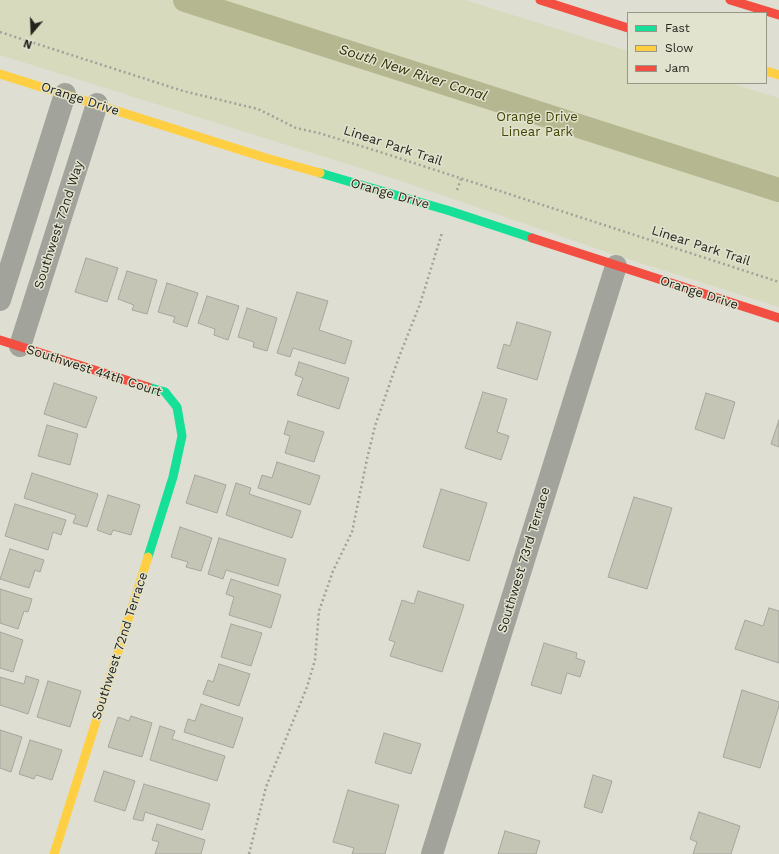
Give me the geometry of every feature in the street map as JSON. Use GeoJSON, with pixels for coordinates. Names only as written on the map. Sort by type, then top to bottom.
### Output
{"type":"FeatureCollection","features":[{"type":"Feature","properties":{"kind":"street"},"geometry":{"type":"LineString","coordinates":[[540,0],[627,28]]}},
{"type":"Feature","properties":{"kind":"street"},"geometry":{"type":"LineString","coordinates":[[730,0],[779,15]]}},
{"type":"Feature","properties":{"kind":"street"},"geometry":{"type":"LineString","coordinates":[[767,71],[779,75]]}},
{"type":"Feature","properties":{"kind":"street","name":"Orange Drive"},"geometry":{"type":"LineString","coordinates":[[0,74],[266,158],[450,211],[779,318]]}},
{"type":"Feature","properties":{"kind":"street"},"geometry":{"type":"LineString","coordinates":[[0,300],[65,94]]}},
{"type":"Feature","properties":{"kind":"street","name":"Southwest 72nd Way"},"geometry":{"type":"LineString","coordinates":[[10,343],[97,104]]}},
{"type":"Feature","properties":{"kind":"street","name":"Southwest 73rd Terrace"},"geometry":{"type":"LineString","coordinates":[[432,854],[616,266]]}},
{"type":"Feature","properties":{"kind":"street","name":"Southwest 44th Court"},"geometry":{"type":"LineString","coordinates":[[10,343],[165,392],[177,407],[182,436]]}},
{"type":"Feature","properties":{"kind":"street","name":"Southwest 72nd Terrace"},"geometry":{"type":"LineString","coordinates":[[54,854],[171,484],[182,436]]}},
{"type":"Feature","properties":{"kind":"path","name":"Linear Park Trail"},"geometry":{"type":"LineString","coordinates":[[0,32],[183,91],[258,109],[296,128],[319,133],[380,152],[779,282]]}},
{"type":"Feature","properties":{"kind":"path"},"geometry":{"type":"LineString","coordinates":[[250,854],[266,786],[308,687],[314,660],[319,611],[333,571],[352,532],[367,458],[376,426],[399,356],[420,304],[444,226]]}},
{"type":"Feature","properties":{"kind":"green space","name":"Orange Drive Linear Park"},"geometry":{"type":"Polygon","coordinates":[[[0,0],[465,0],[627,51],[627,84],[733,84],[779,98],[779,307],[615,255],[395,179],[0,55],[0,0]]]}},
{"type":"Feature","properties":{"kind":"building"},"geometry":{"type":"Polygon","coordinates":[[[86,258],[118,268],[107,302],[75,292],[86,258]]]}},
{"type":"Feature","properties":{"kind":"building"},"geometry":{"type":"Polygon","coordinates":[[[127,271],[157,280],[147,314],[132,310],[134,305],[118,299],[127,271]]]}},
{"type":"Feature","properties":{"kind":"building"},"geometry":{"type":"Polygon","coordinates":[[[167,283],[198,293],[187,327],[173,322],[175,317],[158,312],[167,283]]]}},
{"type":"Feature","properties":{"kind":"building"},"geometry":{"type":"Polygon","coordinates":[[[297,292],[328,301],[319,330],[352,341],[345,364],[293,348],[290,357],[277,353],[297,292]]]}},
{"type":"Feature","properties":{"kind":"building"},"geometry":{"type":"Polygon","coordinates":[[[207,296],[239,306],[228,340],[214,335],[215,329],[198,323],[207,296]]]}},
{"type":"Feature","properties":{"kind":"building"},"geometry":{"type":"Polygon","coordinates":[[[247,308],[277,318],[267,351],[253,347],[254,342],[238,337],[247,308]]]}},
{"type":"Feature","properties":{"kind":"building"},"geometry":{"type":"Polygon","coordinates":[[[517,322],[551,332],[537,380],[497,368],[504,344],[510,346],[517,322]]]}},
{"type":"Feature","properties":{"kind":"building"},"geometry":{"type":"Polygon","coordinates":[[[299,362],[349,378],[339,409],[297,395],[303,378],[295,375],[299,362]]]}},
{"type":"Feature","properties":{"kind":"building"},"geometry":{"type":"Polygon","coordinates":[[[54,383],[97,397],[86,428],[44,414],[54,383]]]}},
{"type":"Feature","properties":{"kind":"building"},"geometry":{"type":"Polygon","coordinates":[[[483,392],[507,399],[497,432],[509,436],[501,460],[465,448],[483,392]]]}},
{"type":"Feature","properties":{"kind":"building"},"geometry":{"type":"Polygon","coordinates":[[[706,393],[735,402],[724,439],[695,429],[706,393]]]}},
{"type":"Feature","properties":{"kind":"building"},"geometry":{"type":"Polygon","coordinates":[[[779,420],[779,447],[771,444],[779,420]]]}},
{"type":"Feature","properties":{"kind":"building"},"geometry":{"type":"Polygon","coordinates":[[[288,421],[324,432],[314,462],[285,453],[290,436],[284,434],[288,421]]]}},
{"type":"Feature","properties":{"kind":"building"},"geometry":{"type":"Polygon","coordinates":[[[47,425],[78,434],[70,465],[38,456],[47,425]]]}},
{"type":"Feature","properties":{"kind":"building"},"geometry":{"type":"Polygon","coordinates":[[[277,462],[320,476],[310,505],[258,488],[262,475],[272,478],[277,462]]]}},
{"type":"Feature","properties":{"kind":"building"},"geometry":{"type":"Polygon","coordinates":[[[32,473],[98,494],[87,527],[73,523],[76,515],[24,498],[32,473]]]}},
{"type":"Feature","properties":{"kind":"building"},"geometry":{"type":"Polygon","coordinates":[[[195,475],[226,485],[217,513],[186,503],[195,475]]]}},
{"type":"Feature","properties":{"kind":"building"},"geometry":{"type":"Polygon","coordinates":[[[236,483],[251,488],[249,494],[301,511],[292,538],[226,515],[236,483]]]}},
{"type":"Feature","properties":{"kind":"building"},"geometry":{"type":"Polygon","coordinates":[[[441,489],[487,503],[469,561],[423,547],[441,489]]]}},
{"type":"Feature","properties":{"kind":"building"},"geometry":{"type":"Polygon","coordinates":[[[108,495],[140,505],[131,535],[113,530],[111,535],[97,530],[108,495]]]}},
{"type":"Feature","properties":{"kind":"building"},"geometry":{"type":"Polygon","coordinates":[[[634,497],[672,508],[647,589],[608,577],[634,497]]]}},
{"type":"Feature","properties":{"kind":"building"},"geometry":{"type":"Polygon","coordinates":[[[15,504],[66,520],[61,535],[53,532],[48,550],[5,536],[15,504]]]}},
{"type":"Feature","properties":{"kind":"building"},"geometry":{"type":"Polygon","coordinates":[[[180,527],[212,538],[201,571],[186,567],[188,562],[171,557],[180,527]]]}},
{"type":"Feature","properties":{"kind":"building"},"geometry":{"type":"Polygon","coordinates":[[[219,538],[286,559],[278,586],[226,570],[223,579],[208,574],[219,538]]]}},
{"type":"Feature","properties":{"kind":"building"},"geometry":{"type":"Polygon","coordinates":[[[10,549],[44,560],[40,572],[35,570],[29,588],[0,579],[10,549]]]}},
{"type":"Feature","properties":{"kind":"building"},"geometry":{"type":"Polygon","coordinates":[[[231,579],[281,595],[271,628],[229,615],[234,597],[226,594],[231,579]]]}},
{"type":"Feature","properties":{"kind":"building"},"geometry":{"type":"Polygon","coordinates":[[[0,589],[32,599],[28,612],[24,611],[18,629],[0,623],[0,589]]]}},
{"type":"Feature","properties":{"kind":"building"},"geometry":{"type":"Polygon","coordinates":[[[418,591],[464,605],[442,672],[390,656],[395,642],[389,640],[402,600],[414,604],[418,591]]]}},
{"type":"Feature","properties":{"kind":"building"},"geometry":{"type":"Polygon","coordinates":[[[769,608],[779,611],[779,663],[735,649],[745,620],[763,626],[769,608]]]}},
{"type":"Feature","properties":{"kind":"building"},"geometry":{"type":"Polygon","coordinates":[[[231,624],[262,633],[251,666],[221,657],[231,624]]]}},
{"type":"Feature","properties":{"kind":"building"},"geometry":{"type":"Polygon","coordinates":[[[0,632],[23,640],[13,672],[0,668],[0,632]]]}},
{"type":"Feature","properties":{"kind":"building"},"geometry":{"type":"Polygon","coordinates":[[[544,643],[577,653],[576,658],[585,661],[580,677],[567,673],[561,694],[531,685],[544,643]]]}},
{"type":"Feature","properties":{"kind":"building"},"geometry":{"type":"Polygon","coordinates":[[[219,664],[250,674],[239,706],[203,694],[208,680],[213,682],[219,664]]]}},
{"type":"Feature","properties":{"kind":"building"},"geometry":{"type":"Polygon","coordinates":[[[26,676],[39,680],[28,714],[0,705],[0,677],[24,684],[26,676]]]}},
{"type":"Feature","properties":{"kind":"building"},"geometry":{"type":"Polygon","coordinates":[[[48,681],[81,691],[70,727],[37,717],[48,681]]]}},
{"type":"Feature","properties":{"kind":"building"},"geometry":{"type":"Polygon","coordinates":[[[742,690],[779,702],[760,768],[723,757],[742,690]]]}},
{"type":"Feature","properties":{"kind":"building"},"geometry":{"type":"Polygon","coordinates":[[[201,704],[243,718],[233,748],[184,732],[188,719],[195,721],[201,704]]]}},
{"type":"Feature","properties":{"kind":"building"},"geometry":{"type":"Polygon","coordinates":[[[131,716],[152,723],[142,757],[108,747],[118,717],[129,721],[131,716]]]}},
{"type":"Feature","properties":{"kind":"building"},"geometry":{"type":"Polygon","coordinates":[[[160,726],[175,731],[172,739],[225,756],[217,781],[150,760],[160,726]]]}},
{"type":"Feature","properties":{"kind":"building"},"geometry":{"type":"Polygon","coordinates":[[[0,730],[22,737],[11,772],[0,768],[0,730]]]}},
{"type":"Feature","properties":{"kind":"building"},"geometry":{"type":"Polygon","coordinates":[[[384,733],[421,744],[411,774],[375,763],[384,733]]]}},
{"type":"Feature","properties":{"kind":"building"},"geometry":{"type":"Polygon","coordinates":[[[30,740],[62,750],[52,780],[36,775],[34,779],[19,774],[30,740]]]}},
{"type":"Feature","properties":{"kind":"building"},"geometry":{"type":"Polygon","coordinates":[[[104,771],[135,781],[125,811],[94,801],[104,771]]]}},
{"type":"Feature","properties":{"kind":"building"},"geometry":{"type":"Polygon","coordinates":[[[593,775],[612,781],[602,813],[584,807],[593,775]]]}},
{"type":"Feature","properties":{"kind":"building"},"geometry":{"type":"Polygon","coordinates":[[[144,784],[210,804],[202,830],[145,812],[143,821],[133,819],[144,784]]]}},
{"type":"Feature","properties":{"kind":"building"},"geometry":{"type":"Polygon","coordinates":[[[348,790],[399,805],[385,854],[352,854],[354,848],[333,842],[348,790]]]}},
{"type":"Feature","properties":{"kind":"building"},"geometry":{"type":"Polygon","coordinates":[[[699,812],[740,826],[731,854],[693,854],[697,842],[690,839],[699,812]]]}},
{"type":"Feature","properties":{"kind":"building"},"geometry":{"type":"Polygon","coordinates":[[[157,824],[205,840],[201,854],[155,854],[159,842],[152,840],[157,824]]]}},
{"type":"Feature","properties":{"kind":"building"},"geometry":{"type":"Polygon","coordinates":[[[505,831],[540,841],[536,854],[498,854],[505,831]]]}},
{"type":"Feature","properties":{"kind":"waterway","name":"South New River Canal"},"geometry":{"type":"LineString","coordinates":[[185,0],[779,190]]}},
{"type":"Feature","properties":{"kind":"traffic: fast"},"geometry":{"type":"LineString","coordinates":[[320,173],[450,211],[532,238]]}},
{"type":"Feature","properties":{"kind":"traffic: fast"},"geometry":{"type":"LineString","coordinates":[[148,387],[165,392],[177,407],[182,436],[173,477],[148,557]]}},
{"type":"Feature","properties":{"kind":"traffic: slow"},"geometry":{"type":"LineString","coordinates":[[767,71],[779,75]]}},
{"type":"Feature","properties":{"kind":"traffic: slow"},"geometry":{"type":"LineString","coordinates":[[0,74],[266,158],[320,173]]}},
{"type":"Feature","properties":{"kind":"traffic: slow"},"geometry":{"type":"LineString","coordinates":[[54,854],[148,557]]}},
{"type":"Feature","properties":{"kind":"traffic: jam"},"geometry":{"type":"LineString","coordinates":[[540,0],[627,28]]}},
{"type":"Feature","properties":{"kind":"traffic: jam"},"geometry":{"type":"LineString","coordinates":[[730,0],[779,15]]}},
{"type":"Feature","properties":{"kind":"traffic: jam"},"geometry":{"type":"LineString","coordinates":[[532,238],[779,318]]}},
{"type":"Feature","properties":{"kind":"traffic: jam"},"geometry":{"type":"LineString","coordinates":[[0,340],[148,387]]}}]}
